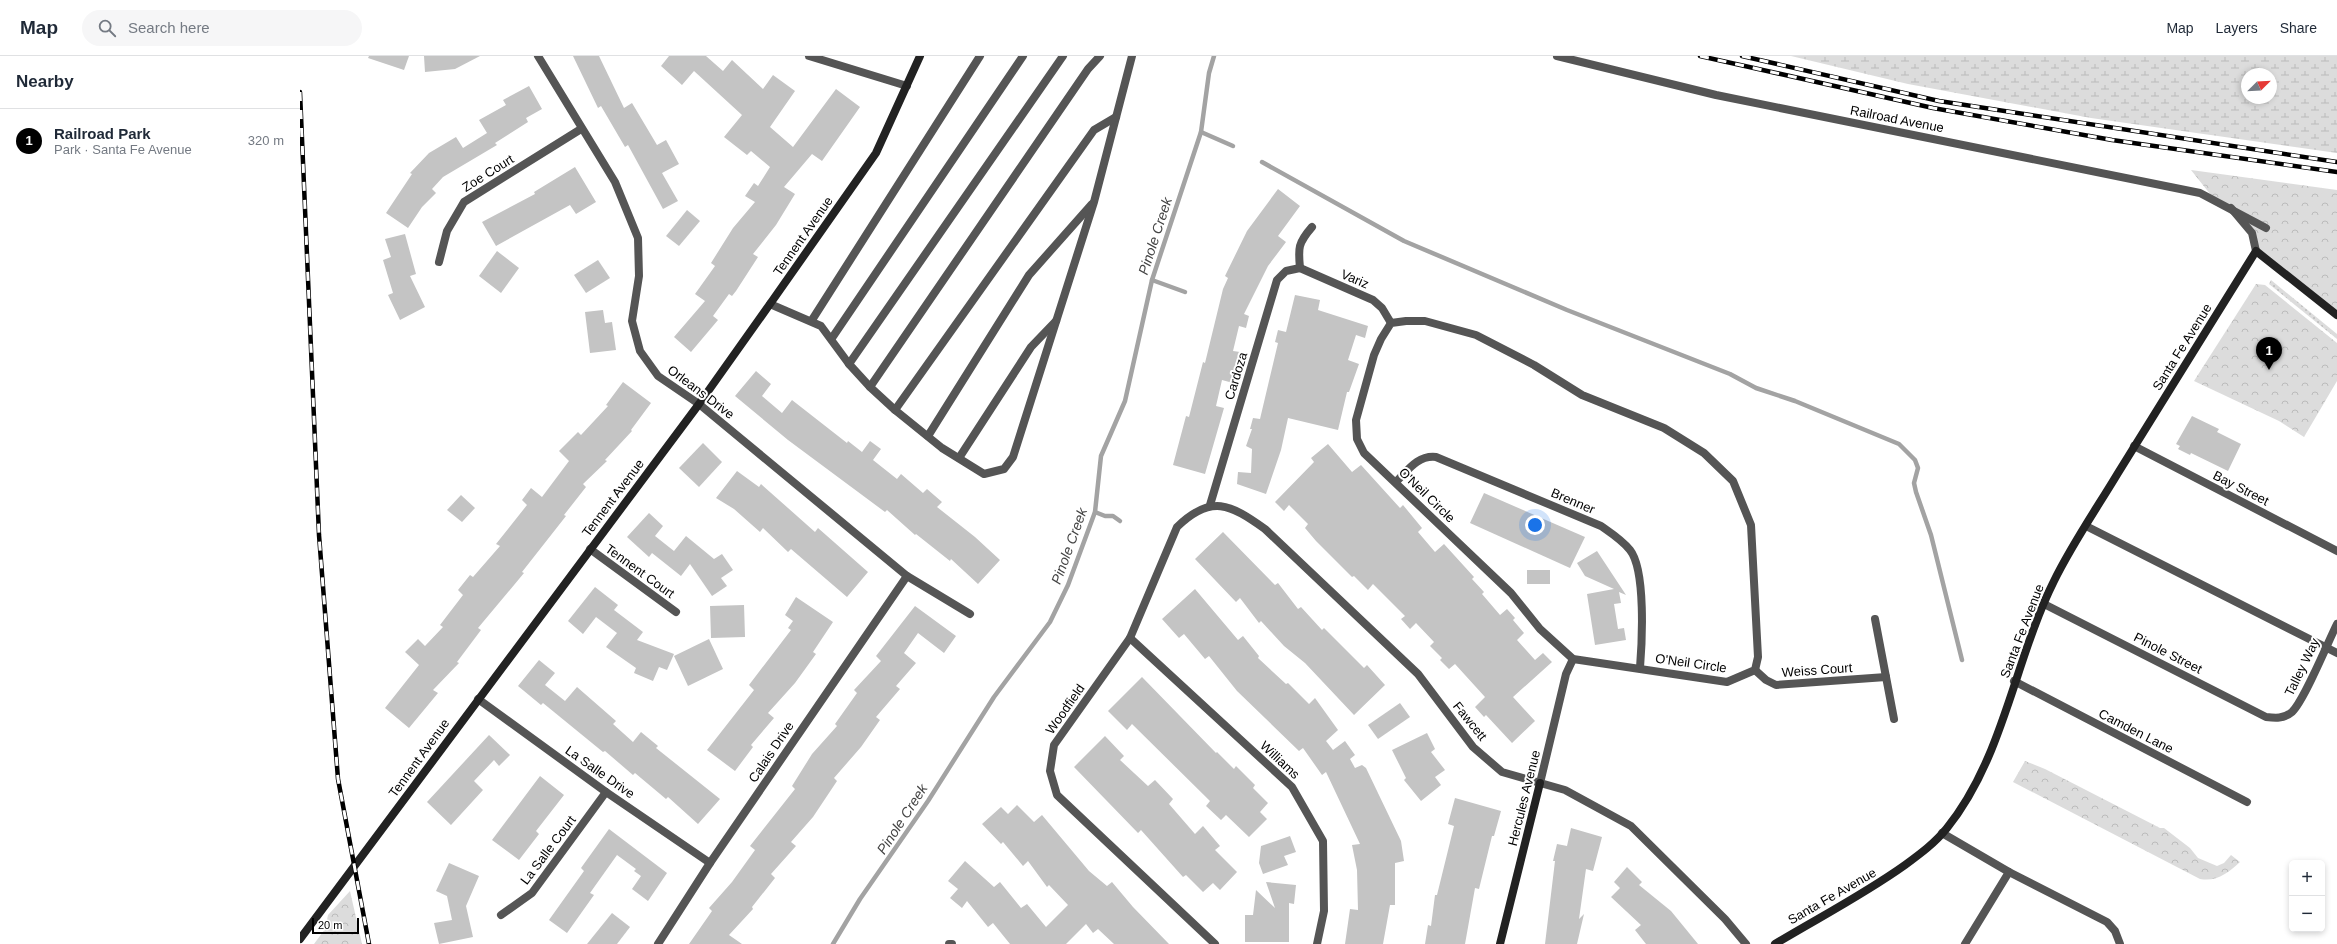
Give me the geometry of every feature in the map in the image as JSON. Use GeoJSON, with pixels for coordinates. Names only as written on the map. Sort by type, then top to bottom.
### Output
{"type":"FeatureCollection","features":[{"type":"Feature","properties":{"kind":"street","name":"Orleans Drive"},"geometry":{"type":"LineString","coordinates":[[538,56],[581,129],[615,182],[638,238],[639,276],[632,321],[640,351],[658,376],[699,404],[907,576],[970,614]]}},
{"type":"Feature","properties":{"kind":"street"},"geometry":{"type":"LineString","coordinates":[[809,56],[907,86]]}},
{"type":"Feature","properties":{"kind":"street","name":"Tennent Avenue"},"geometry":{"type":"LineString","coordinates":[[300,939],[699,404],[770,304],[876,153],[920,56]]}},
{"type":"Feature","properties":{"kind":"street"},"geometry":{"type":"LineString","coordinates":[[812,320],[980,56]]}},
{"type":"Feature","properties":{"kind":"street"},"geometry":{"type":"LineString","coordinates":[[832,338],[1023,56]]}},
{"type":"Feature","properties":{"kind":"street"},"geometry":{"type":"LineString","coordinates":[[849,364],[1063,56]]}},
{"type":"Feature","properties":{"kind":"street"},"geometry":{"type":"LineString","coordinates":[[870,388],[1088,69],[1100,56]]}},
{"type":"Feature","properties":{"kind":"street"},"geometry":{"type":"LineString","coordinates":[[770,304],[812,320],[821,326],[832,338],[849,364],[870,388],[928,436],[959,458],[984,474],[1004,469],[1013,457],[1058,319],[1094,202],[1132,56]]}},
{"type":"Feature","properties":{"kind":"street","name":"Railroad Avenue"},"geometry":{"type":"LineString","coordinates":[[1557,56],[1716,95],[2200,193],[2231,208],[2266,228]]}},
{"type":"Feature","properties":{"kind":"street"},"geometry":{"type":"LineString","coordinates":[[895,410],[1094,130],[1116,117]]}},
{"type":"Feature","properties":{"kind":"street","name":"Zoe Court"},"geometry":{"type":"LineString","coordinates":[[439,262],[447,231],[464,202],[581,129]]}},
{"type":"Feature","properties":{"kind":"street"},"geometry":{"type":"LineString","coordinates":[[928,436],[1028,275],[1094,202]]}},
{"type":"Feature","properties":{"kind":"street","name":"Railroad Avenue"},"geometry":{"type":"LineString","coordinates":[[2231,208],[2252,233],[2256,251]]}},
{"type":"Feature","properties":{"kind":"street"},"geometry":{"type":"LineString","coordinates":[[1300,268],[1298,252],[1301,240],[1312,227]]}},
{"type":"Feature","properties":{"kind":"street"},"geometry":{"type":"LineString","coordinates":[[2256,251],[2337,315]]}},
{"type":"Feature","properties":{"kind":"street","name":"Santa Fe Avenue"},"geometry":{"type":"LineString","coordinates":[[1774,944],[1867,892],[1931,845],[1942,833],[1974,788],[1993,745],[2014,681],[2054,580],[2134,446],[2256,251]]}},
{"type":"Feature","properties":{"kind":"street","name":"Variz"},"geometry":{"type":"LineString","coordinates":[[1300,268],[1373,300],[1382,308],[1391,323]]}},
{"type":"Feature","properties":{"kind":"street","name":"Cardoza"},"geometry":{"type":"LineString","coordinates":[[1210,505],[1277,280],[1286,271],[1300,268]]}},
{"type":"Feature","properties":{"kind":"street"},"geometry":{"type":"LineString","coordinates":[[959,458],[1030,347],[1058,319]]}},
{"type":"Feature","properties":{"kind":"street"},"geometry":{"type":"LineString","coordinates":[[1391,323],[1425,321],[1476,334],[1534,365],[1582,395],[1664,428],[1704,453],[1733,481],[1751,525],[1758,657],[1755,670]]}},
{"type":"Feature","properties":{"kind":"street","name":"O'Neil Circle"},"geometry":{"type":"LineString","coordinates":[[1391,323],[1381,339],[1374,355],[1356,426],[1356,439],[1364,453],[1512,593],[1540,629],[1573,659],[1727,682],[1755,670]]}},
{"type":"Feature","properties":{"kind":"street","name":"Bay Street"},"geometry":{"type":"LineString","coordinates":[[2134,446],[2337,551]]}},
{"type":"Feature","properties":{"kind":"street","name":"Brenner"},"geometry":{"type":"LineString","coordinates":[[1396,482],[1420,459],[1428,456],[1436,457],[1602,526],[1617,537],[1631,551],[1640,578],[1643,632],[1640,668]]}},
{"type":"Feature","properties":{"kind":"street","name":"Woodfield"},"geometry":{"type":"LineString","coordinates":[[1210,505],[1191,514],[1177,527],[1130,638],[1054,745],[1050,771],[1057,795],[1215,944]]}},
{"type":"Feature","properties":{"kind":"street","name":"Fawcett"},"geometry":{"type":"LineString","coordinates":[[1210,505],[1226,506],[1242,512],[1265,529],[1418,674],[1473,747],[1502,772],[1565,790],[1631,826],[1725,919],[1746,944]]}},
{"type":"Feature","properties":{"kind":"street"},"geometry":{"type":"LineString","coordinates":[[2086,526],[2337,654]]}},
{"type":"Feature","properties":{"kind":"street","name":"Tennent Court"},"geometry":{"type":"LineString","coordinates":[[590,549],[676,612]]}},
{"type":"Feature","properties":{"kind":"street","name":"Calais Drive"},"geometry":{"type":"LineString","coordinates":[[658,944],[710,863],[907,576]]}},
{"type":"Feature","properties":{"kind":"street","name":"Pinole Street"},"geometry":{"type":"LineString","coordinates":[[2044,604],[2266,717],[2284,717]]}},
{"type":"Feature","properties":{"kind":"street"},"geometry":{"type":"LineString","coordinates":[[1875,619],[1894,719]]}},
{"type":"Feature","properties":{"kind":"street","name":"Talley Way"},"geometry":{"type":"LineString","coordinates":[[2284,717],[2298,704],[2337,624]]}},
{"type":"Feature","properties":{"kind":"street","name":"Williams"},"geometry":{"type":"LineString","coordinates":[[1130,638],[1292,787],[1323,842],[1324,911],[1317,944]]}},
{"type":"Feature","properties":{"kind":"street","name":"Hercules Avenue"},"geometry":{"type":"LineString","coordinates":[[1500,944],[1566,674],[1573,659]]}},
{"type":"Feature","properties":{"kind":"street","name":"Weiss Court"},"geometry":{"type":"LineString","coordinates":[[1755,670],[1766,680],[1776,685],[1886,677]]}},
{"type":"Feature","properties":{"kind":"street","name":"Camden Lane"},"geometry":{"type":"LineString","coordinates":[[2014,681],[2247,802]]}},
{"type":"Feature","properties":{"kind":"street","name":"La Salle Drive"},"geometry":{"type":"LineString","coordinates":[[478,699],[606,792],[710,863]]}},
{"type":"Feature","properties":{"kind":"street","name":"La Salle Court"},"geometry":{"type":"LineString","coordinates":[[501,915],[532,893],[606,792]]}},
{"type":"Feature","properties":{"kind":"street"},"geometry":{"type":"LineString","coordinates":[[1942,833],[2010,872],[2107,922],[2115,931],[2120,944]]}},
{"type":"Feature","properties":{"kind":"street"},"geometry":{"type":"LineString","coordinates":[[1966,944],[2010,872]]}},
{"type":"Feature","properties":{"kind":"green space"},"geometry":{"type":"Polygon","coordinates":[[[1791,56],[2337,56],[2337,153],[2091,118],[1908,84],[1791,56]]]}},
{"type":"Feature","properties":{"kind":"green space"},"geometry":{"type":"Polygon","coordinates":[[[2191,170],[2337,190],[2337,315],[2256,251],[2252,233],[2214,199],[2191,170]]]}},
{"type":"Feature","properties":{"kind":"green space"},"geometry":{"type":"Polygon","coordinates":[[[2271,280],[2337,334],[2337,339],[2269,284],[2271,280]]]}},
{"type":"Feature","properties":{"kind":"green space"},"geometry":{"type":"Polygon","coordinates":[[[2256,284],[2265,285],[2337,343],[2337,381],[2304,437],[2279,421],[2194,381],[2256,284]]]}},
{"type":"Feature","properties":{"kind":"green space"},"geometry":{"type":"Polygon","coordinates":[[[2025,761],[2045,769],[2160,828],[2164,828],[2190,848],[2198,858],[2217,866],[2224,863],[2231,855],[2240,862],[2222,876],[2206,880],[2200,879],[2013,782],[2025,761]]]}},
{"type":"Feature","properties":{"kind":"green space"},"geometry":{"type":"Polygon","coordinates":[[[350,891],[362,944],[314,944],[325,929],[328,915],[350,891]]]}},
{"type":"Feature","properties":{"kind":"building"},"geometry":{"type":"Polygon","coordinates":[[[369,56],[409,56],[404,70],[368,58],[369,56]]]}},
{"type":"Feature","properties":{"kind":"building"},"geometry":{"type":"Polygon","coordinates":[[[424,56],[480,56],[455,69],[425,72],[424,56]]]}},
{"type":"Feature","properties":{"kind":"building"},"geometry":{"type":"Polygon","coordinates":[[[573,56],[599,56],[624,108],[632,103],[657,145],[666,140],[679,164],[662,173],[678,201],[663,209],[628,145],[625,147],[601,106],[598,108],[573,56]]]}},
{"type":"Feature","properties":{"kind":"building"},"geometry":{"type":"Polygon","coordinates":[[[669,56],[706,56],[723,71],[732,60],[763,89],[773,75],[795,91],[770,127],[793,147],[836,89],[860,107],[822,161],[812,154],[784,187],[795,194],[776,225],[753,254],[758,257],[736,291],[732,296],[729,294],[713,316],[718,320],[691,352],[674,337],[705,301],[695,294],[715,266],[711,263],[733,228],[755,202],[745,196],[754,183],[758,186],[770,167],[751,151],[747,155],[724,137],[742,115],[694,71],[682,85],[661,66],[669,56]]]}},
{"type":"Feature","properties":{"kind":"building"},"geometry":{"type":"Polygon","coordinates":[[[529,86],[542,109],[526,118],[528,122],[495,143],[497,145],[443,177],[432,189],[436,193],[422,207],[408,228],[386,213],[412,174],[410,173],[429,153],[456,137],[463,148],[487,133],[479,120],[506,105],[503,100],[529,86]]]}},
{"type":"Feature","properties":{"kind":"building"},"geometry":{"type":"Polygon","coordinates":[[[575,167],[596,202],[576,214],[570,205],[496,246],[482,222],[535,194],[534,192],[575,167]]]}},
{"type":"Feature","properties":{"kind":"building"},"geometry":{"type":"Polygon","coordinates":[[[1278,189],[1300,206],[1278,236],[1286,242],[1268,266],[1244,314],[1249,316],[1246,328],[1239,326],[1233,351],[1240,352],[1236,371],[1233,383],[1222,380],[1216,406],[1224,408],[1205,474],[1173,465],[1186,416],[1189,417],[1203,362],[1205,363],[1223,289],[1228,278],[1225,276],[1247,231],[1278,189]]]}},
{"type":"Feature","properties":{"kind":"building"},"geometry":{"type":"Polygon","coordinates":[[[687,210],[700,221],[679,246],[666,236],[687,210]]]}},
{"type":"Feature","properties":{"kind":"building"},"geometry":{"type":"Polygon","coordinates":[[[405,234],[416,274],[410,276],[425,307],[400,320],[388,295],[393,293],[383,260],[391,257],[385,239],[405,234]]]}},
{"type":"Feature","properties":{"kind":"building"},"geometry":{"type":"Polygon","coordinates":[[[497,251],[519,268],[501,293],[479,276],[497,251]]]}},
{"type":"Feature","properties":{"kind":"building"},"geometry":{"type":"Polygon","coordinates":[[[598,260],[610,278],[586,293],[574,275],[598,260]]]}},
{"type":"Feature","properties":{"kind":"building"},"geometry":{"type":"Polygon","coordinates":[[[1295,295],[1320,300],[1318,310],[1368,326],[1365,338],[1356,335],[1348,360],[1359,364],[1349,392],[1347,392],[1338,430],[1288,418],[1281,450],[1266,494],[1237,484],[1238,472],[1251,473],[1252,449],[1246,446],[1252,429],[1250,429],[1253,418],[1260,419],[1278,343],[1275,342],[1278,330],[1286,332],[1295,295]]]}},
{"type":"Feature","properties":{"kind":"building"},"geometry":{"type":"Polygon","coordinates":[[[603,310],[605,323],[612,322],[616,350],[590,353],[585,312],[603,310]]]}},
{"type":"Feature","properties":{"kind":"building"},"geometry":{"type":"Polygon","coordinates":[[[756,371],[771,384],[762,396],[782,413],[792,400],[847,443],[848,441],[862,452],[870,441],[881,449],[873,460],[897,479],[901,474],[923,493],[927,489],[942,502],[937,507],[975,537],[1000,560],[978,584],[951,559],[950,561],[916,534],[915,535],[887,510],[885,512],[788,440],[735,396],[756,371]]]}},
{"type":"Feature","properties":{"kind":"building"},"geometry":{"type":"Polygon","coordinates":[[[623,382],[651,403],[631,430],[632,431],[605,460],[607,461],[583,484],[586,487],[564,515],[566,516],[522,572],[524,573],[478,628],[481,630],[457,662],[459,663],[433,690],[438,693],[409,728],[385,708],[419,665],[405,652],[418,639],[425,646],[443,627],[440,625],[463,595],[458,590],[470,575],[473,577],[500,546],[496,544],[527,505],[522,500],[531,488],[542,497],[569,461],[559,451],[578,432],[581,435],[608,406],[606,405],[623,382]]]}},
{"type":"Feature","properties":{"kind":"building"},"geometry":{"type":"Polygon","coordinates":[[[2192,416],[2219,429],[2217,432],[2241,444],[2228,471],[2191,453],[2190,455],[2178,449],[2180,446],[2176,444],[2192,416]]]}},
{"type":"Feature","properties":{"kind":"building"},"geometry":{"type":"Polygon","coordinates":[[[703,443],[722,462],[699,487],[679,468],[703,443]]]}},
{"type":"Feature","properties":{"kind":"building"},"geometry":{"type":"Polygon","coordinates":[[[1328,444],[1352,472],[1361,465],[1400,508],[1403,505],[1422,528],[1418,532],[1435,552],[1444,544],[1474,577],[1472,579],[1484,592],[1482,594],[1500,615],[1507,609],[1515,618],[1513,620],[1524,633],[1517,640],[1535,660],[1543,653],[1552,662],[1513,697],[1535,721],[1512,743],[1486,715],[1484,717],[1475,707],[1485,697],[1455,664],[1449,669],[1440,660],[1442,658],[1430,646],[1434,642],[1416,623],[1410,629],[1401,619],[1405,616],[1373,584],[1368,590],[1354,576],[1352,577],[1316,541],[1305,528],[1308,524],[1289,505],[1284,511],[1275,502],[1314,462],[1311,458],[1328,444]]]}},
{"type":"Feature","properties":{"kind":"building"},"geometry":{"type":"Polygon","coordinates":[[[737,471],[759,487],[761,484],[815,532],[818,528],[868,572],[847,597],[791,549],[788,552],[763,528],[760,532],[734,509],[716,498],[737,471]]]}},
{"type":"Feature","properties":{"kind":"building"},"geometry":{"type":"Polygon","coordinates":[[[1484,493],[1585,537],[1570,568],[1470,523],[1484,493]]]}},
{"type":"Feature","properties":{"kind":"building"},"geometry":{"type":"Polygon","coordinates":[[[461,495],[475,508],[462,522],[447,510],[461,495]]]}},
{"type":"Feature","properties":{"kind":"building"},"geometry":{"type":"Polygon","coordinates":[[[649,513],[663,526],[655,536],[674,551],[686,536],[714,559],[722,554],[733,570],[721,578],[727,586],[712,596],[690,564],[681,576],[652,553],[649,557],[627,537],[649,513]]]}},
{"type":"Feature","properties":{"kind":"building"},"geometry":{"type":"Polygon","coordinates":[[[1223,532],[1275,585],[1278,583],[1298,609],[1301,607],[1322,630],[1324,628],[1364,668],[1367,665],[1385,685],[1354,715],[1305,663],[1284,646],[1261,621],[1259,623],[1240,598],[1236,602],[1195,559],[1223,532]]]}},
{"type":"Feature","properties":{"kind":"building"},"geometry":{"type":"Polygon","coordinates":[[[1597,551],[1626,595],[1619,592],[1621,603],[1614,604],[1618,629],[1624,628],[1626,640],[1595,645],[1587,594],[1614,589],[1585,576],[1577,563],[1597,551]]]}},
{"type":"Feature","properties":{"kind":"building"},"geometry":{"type":"Polygon","coordinates":[[[1527,570],[1550,570],[1550,584],[1527,584],[1527,570]]]}},
{"type":"Feature","properties":{"kind":"building"},"geometry":{"type":"Polygon","coordinates":[[[595,587],[618,605],[614,610],[643,632],[637,640],[674,654],[667,670],[659,667],[653,681],[634,673],[636,668],[606,647],[617,633],[596,617],[583,634],[568,621],[595,587]]]}},
{"type":"Feature","properties":{"kind":"building"},"geometry":{"type":"Polygon","coordinates":[[[1195,589],[1238,640],[1243,636],[1259,656],[1258,658],[1286,684],[1288,683],[1309,704],[1315,698],[1338,730],[1326,741],[1333,750],[1345,741],[1355,755],[1350,759],[1355,768],[1362,765],[1366,768],[1401,841],[1404,861],[1395,863],[1395,905],[1390,905],[1383,944],[1345,944],[1350,909],[1358,910],[1357,870],[1352,845],[1360,844],[1326,772],[1322,775],[1303,748],[1299,751],[1237,691],[1209,656],[1205,659],[1184,634],[1179,638],[1162,619],[1195,589]]]}},
{"type":"Feature","properties":{"kind":"building"},"geometry":{"type":"Polygon","coordinates":[[[796,597],[833,622],[813,652],[816,654],[795,683],[768,713],[774,718],[751,745],[753,747],[735,771],[707,750],[754,690],[749,685],[791,630],[788,628],[793,621],[785,615],[796,597]]]}},
{"type":"Feature","properties":{"kind":"building"},"geometry":{"type":"Polygon","coordinates":[[[744,605],[745,637],[711,638],[710,606],[744,605]]]}},
{"type":"Feature","properties":{"kind":"building"},"geometry":{"type":"Polygon","coordinates":[[[915,606],[956,636],[944,653],[918,633],[904,653],[916,663],[896,686],[900,689],[876,717],[880,720],[861,747],[834,778],[837,781],[813,817],[791,842],[796,846],[771,874],[775,878],[752,907],[753,909],[729,935],[742,944],[689,944],[712,911],[709,908],[732,882],[755,850],[750,846],[795,789],[792,786],[812,754],[837,726],[835,724],[857,693],[854,690],[881,661],[876,656],[915,606]]]}},
{"type":"Feature","properties":{"kind":"building"},"geometry":{"type":"Polygon","coordinates":[[[709,639],[723,669],[688,686],[674,656],[709,639]]]}},
{"type":"Feature","properties":{"kind":"building"},"geometry":{"type":"Polygon","coordinates":[[[539,660],[555,673],[545,685],[565,701],[577,687],[616,721],[613,724],[633,742],[641,732],[658,746],[656,748],[720,799],[698,824],[668,797],[666,799],[635,773],[633,775],[605,751],[603,752],[543,703],[541,705],[518,686],[539,660]]]}},
{"type":"Feature","properties":{"kind":"building"},"geometry":{"type":"Polygon","coordinates":[[[1142,677],[1216,753],[1217,752],[1234,769],[1236,766],[1255,785],[1253,788],[1268,803],[1260,812],[1267,819],[1249,837],[1226,815],[1221,820],[1206,806],[1210,801],[1132,724],[1127,730],[1108,711],[1142,677]]]}},
{"type":"Feature","properties":{"kind":"building"},"geometry":{"type":"Polygon","coordinates":[[[1400,703],[1410,717],[1378,739],[1368,725],[1400,703]]]}},
{"type":"Feature","properties":{"kind":"building"},"geometry":{"type":"Polygon","coordinates":[[[1427,733],[1435,749],[1431,752],[1445,770],[1435,777],[1441,785],[1421,801],[1404,780],[1406,778],[1392,750],[1427,733]]]}},
{"type":"Feature","properties":{"kind":"building"},"geometry":{"type":"Polygon","coordinates":[[[489,735],[510,755],[499,766],[494,760],[474,781],[483,790],[451,825],[427,802],[489,735]]]}},
{"type":"Feature","properties":{"kind":"building"},"geometry":{"type":"Polygon","coordinates":[[[1105,736],[1124,756],[1120,760],[1148,786],[1155,780],[1173,799],[1169,804],[1195,834],[1203,826],[1220,846],[1215,850],[1237,872],[1220,890],[1213,883],[1203,892],[1186,875],[1183,877],[1141,830],[1138,833],[1074,767],[1105,736]]]}},
{"type":"Feature","properties":{"kind":"building"},"geometry":{"type":"Polygon","coordinates":[[[540,776],[564,795],[536,831],[539,834],[519,860],[492,840],[540,776]]]}},
{"type":"Feature","properties":{"kind":"building"},"geometry":{"type":"Polygon","coordinates":[[[1455,798],[1501,811],[1494,836],[1492,836],[1479,889],[1475,888],[1465,944],[1425,944],[1428,925],[1431,926],[1435,895],[1437,895],[1454,826],[1448,824],[1455,798]]]}},
{"type":"Feature","properties":{"kind":"building"},"geometry":{"type":"Polygon","coordinates":[[[1017,805],[1034,822],[1042,815],[1089,871],[1107,886],[1112,882],[1133,907],[1169,944],[1114,944],[1098,929],[1093,933],[1086,924],[1066,944],[1010,944],[993,923],[988,927],[967,901],[962,908],[950,898],[958,889],[948,881],[965,861],[994,887],[1000,882],[1021,908],[1027,904],[1046,927],[1068,905],[1049,885],[1047,887],[1028,861],[1023,866],[1003,842],[1001,844],[982,824],[1001,807],[1008,814],[1017,805]]]}},
{"type":"Feature","properties":{"kind":"building"},"geometry":{"type":"Polygon","coordinates":[[[1571,828],[1602,837],[1593,871],[1586,869],[1579,919],[1584,914],[1577,944],[1545,944],[1555,861],[1553,861],[1557,844],[1567,846],[1571,828]]]}},
{"type":"Feature","properties":{"kind":"building"},"geometry":{"type":"Polygon","coordinates":[[[609,829],[667,873],[648,901],[632,889],[641,876],[634,871],[636,869],[617,855],[590,893],[594,895],[567,933],[549,920],[584,871],[581,868],[609,829]]]}},
{"type":"Feature","properties":{"kind":"building"},"geometry":{"type":"Polygon","coordinates":[[[1290,836],[1296,852],[1284,856],[1288,865],[1263,874],[1259,863],[1261,846],[1290,836]]]}},
{"type":"Feature","properties":{"kind":"building"},"geometry":{"type":"Polygon","coordinates":[[[449,863],[479,876],[466,906],[473,937],[439,944],[434,923],[452,920],[447,896],[436,891],[449,863]]]}},
{"type":"Feature","properties":{"kind":"building"},"geometry":{"type":"Polygon","coordinates":[[[1627,867],[1642,882],[1639,885],[1671,911],[1698,944],[1646,944],[1635,930],[1641,925],[1611,897],[1620,888],[1614,882],[1627,867]]]}},
{"type":"Feature","properties":{"kind":"building"},"geometry":{"type":"Polygon","coordinates":[[[1266,882],[1296,885],[1294,904],[1289,903],[1289,942],[1245,942],[1245,915],[1253,915],[1256,890],[1275,908],[1266,882]]]}},
{"type":"Feature","properties":{"kind":"building"},"geometry":{"type":"Polygon","coordinates":[[[612,913],[630,927],[617,944],[587,944],[612,913]]]}},
{"type":"Feature","properties":{"kind":"waterway","name":"Pinole Creek"},"geometry":{"type":"LineString","coordinates":[[833,944],[860,899],[928,801],[994,697],[1050,622],[1068,585],[1095,512],[1101,456],[1125,401],[1152,280],[1201,132],[1209,73],[1214,56]]}},
{"type":"Feature","properties":{"kind":"waterway"},"geometry":{"type":"LineString","coordinates":[[1201,132],[1233,146]]}},
{"type":"Feature","properties":{"kind":"waterway"},"geometry":{"type":"LineString","coordinates":[[1262,162],[1404,241],[1567,310],[1730,374],[1756,388],[1795,401],[1899,444],[1915,460],[1918,468],[1914,483],[1916,492],[1931,535],[1962,660]]}},
{"type":"Feature","properties":{"kind":"waterway"},"geometry":{"type":"LineString","coordinates":[[1152,280],[1185,292]]}},
{"type":"Feature","properties":{"kind":"waterway"},"geometry":{"type":"LineString","coordinates":[[1095,512],[1105,516],[1113,516],[1120,521]]}},
{"type":"Feature","properties":{"kind":"railway"},"geometry":{"type":"LineString","coordinates":[[1700,56],[1933,108],[2112,140],[2337,172]]}},
{"type":"Feature","properties":{"kind":"railway"},"geometry":{"type":"LineString","coordinates":[[1742,56],[1939,101],[2337,162]]}},
{"type":"Feature","properties":{"kind":"railway"},"geometry":{"type":"LineString","coordinates":[[300,92],[319,535],[338,779],[369,944]]}},
{"type":"Feature","properties":{"kind":"place","name":"Railroad Park"},"geometry":{"type":"Point","coordinates":[2269,370]}}]}
